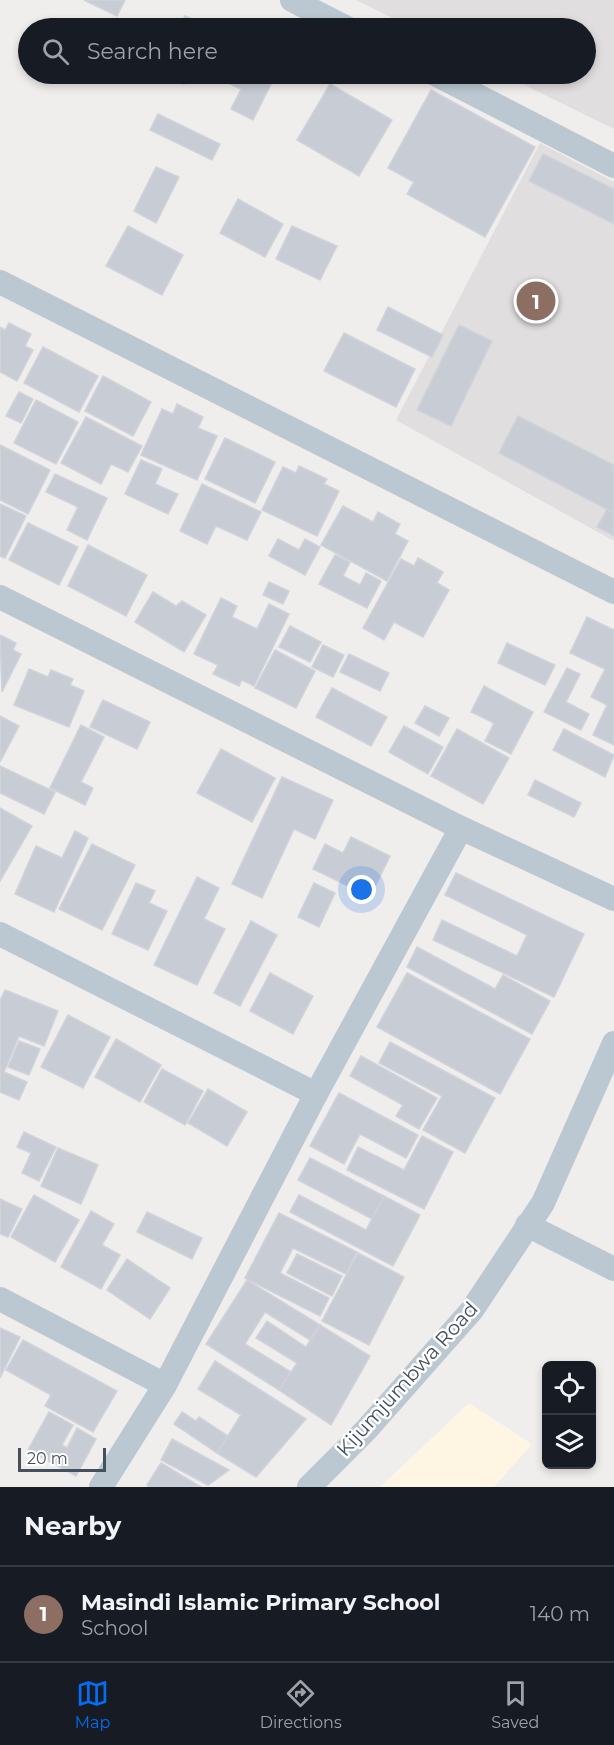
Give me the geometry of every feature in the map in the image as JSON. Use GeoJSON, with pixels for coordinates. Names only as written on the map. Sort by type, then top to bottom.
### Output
{"type":"FeatureCollection","features":[{"type":"Feature","properties":{"kind":"street"},"geometry":{"type":"LineString","coordinates":[[292,0],[327,18]]}},
{"type":"Feature","properties":{"kind":"street"},"geometry":{"type":"LineString","coordinates":[[454,84],[614,166]]}},
{"type":"Feature","properties":{"kind":"street"},"geometry":{"type":"LineString","coordinates":[[0,282],[614,592]]}},
{"type":"Feature","properties":{"kind":"street"},"geometry":{"type":"LineString","coordinates":[[0,597],[461,828],[614,899]]}},
{"type":"Feature","properties":{"kind":"street"},"geometry":{"type":"LineString","coordinates":[[101,1487],[165,1385],[316,1094],[461,828]]}},
{"type":"Feature","properties":{"kind":"street"},"geometry":{"type":"LineString","coordinates":[[0,934],[316,1094]]}},
{"type":"Feature","properties":{"kind":"street","name":"Kijumjumbwa Road"},"geometry":{"type":"LineString","coordinates":[[309,1487],[366,1430],[472,1310],[543,1203],[614,1043]]}},
{"type":"Feature","properties":{"kind":"street"},"geometry":{"type":"LineString","coordinates":[[527,1225],[614,1269]]}},
{"type":"Feature","properties":{"kind":"street"},"geometry":{"type":"LineString","coordinates":[[0,1299],[165,1385]]}},
{"type":"Feature","properties":{"kind":"shaded area"},"geometry":{"type":"Polygon","coordinates":[[[356,0],[614,0],[614,129],[522,84],[596,84],[596,18],[393,18],[356,0]]]}},
{"type":"Feature","properties":{"kind":"shaded area"},"geometry":{"type":"Polygon","coordinates":[[[540,143],[614,182],[614,541],[396,420],[540,143]]]}},
{"type":"Feature","properties":{"kind":"shaded area"},"geometry":{"type":"Polygon","coordinates":[[[469,1403],[532,1444],[494,1487],[380,1487],[469,1403]]]}},
{"type":"Feature","properties":{"kind":"building"},"geometry":{"type":"Polygon","coordinates":[[[84,0],[125,0],[117,16],[84,0]]]}},
{"type":"Feature","properties":{"kind":"building"},"geometry":{"type":"Polygon","coordinates":[[[231,84],[271,84],[253,120],[231,109],[241,89],[231,84]]]}},
{"type":"Feature","properties":{"kind":"building"},"geometry":{"type":"Polygon","coordinates":[[[330,84],[392,120],[359,176],[297,140],[330,84]]]}},
{"type":"Feature","properties":{"kind":"building"},"geometry":{"type":"Polygon","coordinates":[[[431,90],[535,147],[485,237],[407,194],[414,182],[388,168],[431,90]]]}},
{"type":"Feature","properties":{"kind":"building"},"geometry":{"type":"Polygon","coordinates":[[[158,114],[220,144],[212,160],[150,130],[158,114]]]}},
{"type":"Feature","properties":{"kind":"building"},"geometry":{"type":"Polygon","coordinates":[[[543,154],[614,189],[614,224],[529,181],[543,154]]]}},
{"type":"Feature","properties":{"kind":"building"},"geometry":{"type":"Polygon","coordinates":[[[156,167],[179,177],[156,223],[134,211],[156,167]]]}},
{"type":"Feature","properties":{"kind":"building"},"geometry":{"type":"Polygon","coordinates":[[[238,199],[283,224],[265,257],[220,233],[238,199]]]}},
{"type":"Feature","properties":{"kind":"building"},"geometry":{"type":"Polygon","coordinates":[[[128,226],[183,255],[162,295],[106,266],[128,226]]]}},
{"type":"Feature","properties":{"kind":"building"},"geometry":{"type":"Polygon","coordinates":[[[292,226],[337,246],[320,280],[276,259],[292,226]]]}},
{"type":"Feature","properties":{"kind":"building"},"geometry":{"type":"Polygon","coordinates":[[[388,307],[443,335],[432,357],[377,330],[388,307]]]}},
{"type":"Feature","properties":{"kind":"building"},"geometry":{"type":"Polygon","coordinates":[[[9,323],[31,334],[25,346],[33,350],[17,381],[0,372],[0,327],[5,330],[9,323]]]}},
{"type":"Feature","properties":{"kind":"building"},"geometry":{"type":"Polygon","coordinates":[[[459,325],[492,341],[451,426],[417,410],[459,325]]]}},
{"type":"Feature","properties":{"kind":"building"},"geometry":{"type":"Polygon","coordinates":[[[344,333],[415,369],[396,407],[324,371],[344,333]]]}},
{"type":"Feature","properties":{"kind":"building"},"geometry":{"type":"Polygon","coordinates":[[[43,347],[98,376],[79,412],[24,383],[43,347]]]}},
{"type":"Feature","properties":{"kind":"building"},"geometry":{"type":"Polygon","coordinates":[[[103,376],[151,402],[133,436],[85,411],[103,376]]]}},
{"type":"Feature","properties":{"kind":"building"},"geometry":{"type":"Polygon","coordinates":[[[19,392],[33,399],[21,423],[6,416],[19,392]]]}},
{"type":"Feature","properties":{"kind":"building"},"geometry":{"type":"Polygon","coordinates":[[[36,400],[78,422],[56,464],[14,443],[36,400]]]}},
{"type":"Feature","properties":{"kind":"building"},"geometry":{"type":"Polygon","coordinates":[[[177,404],[203,417],[198,428],[217,436],[197,480],[141,455],[162,409],[173,414],[177,404]]]}},
{"type":"Feature","properties":{"kind":"building"},"geometry":{"type":"Polygon","coordinates":[[[518,416],[614,465],[614,513],[499,453],[518,416]]]}},
{"type":"Feature","properties":{"kind":"building"},"geometry":{"type":"Polygon","coordinates":[[[86,417],[142,446],[128,472],[111,464],[101,484],[61,463],[86,417]]]}},
{"type":"Feature","properties":{"kind":"building"},"geometry":{"type":"Polygon","coordinates":[[[225,438],[275,462],[255,503],[205,479],[225,438]]]}},
{"type":"Feature","properties":{"kind":"building"},"geometry":{"type":"Polygon","coordinates":[[[0,445],[50,470],[28,514],[0,500],[0,445]]]}},
{"type":"Feature","properties":{"kind":"building"},"geometry":{"type":"Polygon","coordinates":[[[141,460],[162,469],[155,484],[178,494],[168,514],[125,494],[141,460]]]}},
{"type":"Feature","properties":{"kind":"building"},"geometry":{"type":"Polygon","coordinates":[[[299,466],[327,479],[324,484],[339,491],[317,536],[262,510],[283,467],[296,473],[299,466]]]}},
{"type":"Feature","properties":{"kind":"building"},"geometry":{"type":"Polygon","coordinates":[[[55,474],[107,498],[87,540],[67,530],[78,507],[46,492],[55,474]]]}},
{"type":"Feature","properties":{"kind":"building"},"geometry":{"type":"Polygon","coordinates":[[[202,484],[261,512],[247,540],[216,526],[207,544],[180,531],[202,484]]]}},
{"type":"Feature","properties":{"kind":"building"},"geometry":{"type":"Polygon","coordinates":[[[0,504],[26,516],[5,558],[0,556],[0,504]]]}},
{"type":"Feature","properties":{"kind":"building"},"geometry":{"type":"Polygon","coordinates":[[[343,506],[373,522],[378,512],[400,524],[395,534],[408,541],[387,581],[321,545],[343,506]]]}},
{"type":"Feature","properties":{"kind":"building"},"geometry":{"type":"Polygon","coordinates":[[[607,509],[614,513],[614,536],[597,527],[607,509]]]}},
{"type":"Feature","properties":{"kind":"building"},"geometry":{"type":"Polygon","coordinates":[[[28,523],[78,547],[59,585],[9,560],[28,523]]]}},
{"type":"Feature","properties":{"kind":"building"},"geometry":{"type":"Polygon","coordinates":[[[278,539],[299,550],[305,539],[320,547],[305,575],[269,556],[278,539]]]}},
{"type":"Feature","properties":{"kind":"building"},"geometry":{"type":"Polygon","coordinates":[[[88,545],[147,575],[126,616],[68,586],[88,545]]]}},
{"type":"Feature","properties":{"kind":"building"},"geometry":{"type":"Polygon","coordinates":[[[335,555],[350,562],[343,576],[360,585],[366,573],[381,581],[367,608],[319,584],[335,555]]]}},
{"type":"Feature","properties":{"kind":"building"},"geometry":{"type":"Polygon","coordinates":[[[418,558],[443,572],[437,583],[449,590],[423,637],[394,622],[384,640],[363,628],[401,559],[414,566],[418,558]]]}},
{"type":"Feature","properties":{"kind":"building"},"geometry":{"type":"Polygon","coordinates":[[[269,582],[289,591],[283,604],[263,595],[269,582]]]}},
{"type":"Feature","properties":{"kind":"building"},"geometry":{"type":"Polygon","coordinates":[[[153,592],[176,606],[182,601],[206,615],[184,652],[135,622],[153,592]]]}},
{"type":"Feature","properties":{"kind":"building"},"geometry":{"type":"Polygon","coordinates":[[[221,598],[237,606],[232,617],[257,629],[269,604],[289,614],[254,686],[242,680],[239,686],[213,674],[218,665],[194,654],[221,598]]]}},
{"type":"Feature","properties":{"kind":"building"},"geometry":{"type":"Polygon","coordinates":[[[587,617],[614,630],[614,745],[593,735],[607,705],[591,697],[605,669],[570,653],[587,617]]]}},
{"type":"Feature","properties":{"kind":"building"},"geometry":{"type":"Polygon","coordinates":[[[290,626],[321,642],[310,662],[279,647],[290,626]]]}},
{"type":"Feature","properties":{"kind":"building"},"geometry":{"type":"Polygon","coordinates":[[[0,635],[16,643],[13,650],[21,654],[2,692],[0,635]]]}},
{"type":"Feature","properties":{"kind":"building"},"geometry":{"type":"Polygon","coordinates":[[[507,643],[555,665],[545,685],[498,663],[507,643]]]}},
{"type":"Feature","properties":{"kind":"building"},"geometry":{"type":"Polygon","coordinates":[[[323,645],[344,655],[333,677],[312,667],[323,645]]]}},
{"type":"Feature","properties":{"kind":"building"},"geometry":{"type":"Polygon","coordinates":[[[275,650],[315,671],[296,708],[255,688],[275,650]]]}},
{"type":"Feature","properties":{"kind":"building"},"geometry":{"type":"Polygon","coordinates":[[[349,654],[389,673],[380,691],[340,672],[349,654]]]}},
{"type":"Feature","properties":{"kind":"building"},"geometry":{"type":"Polygon","coordinates":[[[567,668],[580,674],[566,702],[589,714],[581,730],[544,712],[567,668]]]}},
{"type":"Feature","properties":{"kind":"building"},"geometry":{"type":"Polygon","coordinates":[[[29,669],[48,677],[51,670],[73,679],[70,685],[84,691],[69,727],[14,705],[29,669]]]}},
{"type":"Feature","properties":{"kind":"building"},"geometry":{"type":"Polygon","coordinates":[[[484,686],[533,712],[511,754],[485,741],[494,723],[471,712],[484,686]]]}},
{"type":"Feature","properties":{"kind":"building"},"geometry":{"type":"Polygon","coordinates":[[[332,688],[387,717],[371,746],[316,717],[332,688]]]}},
{"type":"Feature","properties":{"kind":"building"},"geometry":{"type":"Polygon","coordinates":[[[103,700],[150,722],[137,749],[90,727],[103,700]]]}},
{"type":"Feature","properties":{"kind":"building"},"geometry":{"type":"Polygon","coordinates":[[[425,706],[449,718],[439,736],[415,723],[425,706]]]}},
{"type":"Feature","properties":{"kind":"building"},"geometry":{"type":"Polygon","coordinates":[[[0,716],[19,726],[0,762],[0,716]]]}},
{"type":"Feature","properties":{"kind":"building"},"geometry":{"type":"Polygon","coordinates":[[[81,725],[104,737],[81,782],[93,788],[85,805],[50,788],[81,725]]]}},
{"type":"Feature","properties":{"kind":"building"},"geometry":{"type":"Polygon","coordinates":[[[404,726],[443,747],[428,774],[389,752],[404,726]]]}},
{"type":"Feature","properties":{"kind":"building"},"geometry":{"type":"Polygon","coordinates":[[[457,729],[509,758],[483,804],[431,776],[457,729]]]}},
{"type":"Feature","properties":{"kind":"building"},"geometry":{"type":"Polygon","coordinates":[[[564,729],[614,755],[605,777],[553,750],[564,729]]]}},
{"type":"Feature","properties":{"kind":"building"},"geometry":{"type":"Polygon","coordinates":[[[221,749],[275,778],[252,822],[197,793],[221,749]]]}},
{"type":"Feature","properties":{"kind":"building"},"geometry":{"type":"Polygon","coordinates":[[[0,766],[55,792],[44,814],[0,793],[0,766]]]}},
{"type":"Feature","properties":{"kind":"building"},"geometry":{"type":"Polygon","coordinates":[[[282,777],[333,800],[315,839],[294,829],[262,898],[232,884],[282,777]]]}},
{"type":"Feature","properties":{"kind":"building"},"geometry":{"type":"Polygon","coordinates":[[[535,780],[581,803],[574,817],[528,795],[535,780]]]}},
{"type":"Feature","properties":{"kind":"building"},"geometry":{"type":"Polygon","coordinates":[[[0,808],[32,826],[0,881],[0,808]]]}},
{"type":"Feature","properties":{"kind":"building"},"geometry":{"type":"Polygon","coordinates":[[[75,831],[88,838],[54,912],[15,894],[36,846],[62,858],[75,831]]]}},
{"type":"Feature","properties":{"kind":"building"},"geometry":{"type":"Polygon","coordinates":[[[351,837],[390,856],[370,897],[313,869],[325,844],[343,853],[351,837]]]}},
{"type":"Feature","properties":{"kind":"building"},"geometry":{"type":"Polygon","coordinates":[[[92,844],[135,865],[102,930],[59,909],[92,844]]]}},
{"type":"Feature","properties":{"kind":"building"},"geometry":{"type":"Polygon","coordinates":[[[456,873],[584,934],[554,997],[433,940],[442,920],[517,956],[527,935],[445,895],[456,873]]]}},
{"type":"Feature","properties":{"kind":"building"},"geometry":{"type":"Polygon","coordinates":[[[197,877],[219,888],[204,919],[225,929],[197,985],[154,965],[197,877]]]}},
{"type":"Feature","properties":{"kind":"building"},"geometry":{"type":"Polygon","coordinates":[[[136,883],[155,891],[149,903],[167,911],[148,950],[112,934],[136,883]]]}},
{"type":"Feature","properties":{"kind":"building"},"geometry":{"type":"Polygon","coordinates":[[[314,883],[335,893],[319,927],[298,917],[314,883]]]}},
{"type":"Feature","properties":{"kind":"building"},"geometry":{"type":"Polygon","coordinates":[[[251,921],[277,935],[240,1006],[214,993],[251,921]]]}},
{"type":"Feature","properties":{"kind":"building"},"geometry":{"type":"Polygon","coordinates":[[[417,947],[495,989],[503,975],[550,1001],[532,1034],[407,967],[417,947]]]}},
{"type":"Feature","properties":{"kind":"building"},"geometry":{"type":"Polygon","coordinates":[[[270,973],[313,996],[293,1034],[250,1011],[270,973]]]}},
{"type":"Feature","properties":{"kind":"building"},"geometry":{"type":"Polygon","coordinates":[[[407,973],[530,1039],[500,1094],[377,1027],[407,973]]]}},
{"type":"Feature","properties":{"kind":"building"},"geometry":{"type":"Polygon","coordinates":[[[5,990],[58,1011],[44,1046],[19,1036],[4,1072],[27,1082],[19,1100],[0,1092],[0,1001],[5,990]]]}},
{"type":"Feature","properties":{"kind":"building"},"geometry":{"type":"Polygon","coordinates":[[[68,1015],[110,1037],[83,1088],[41,1067],[68,1015]]]}},
{"type":"Feature","properties":{"kind":"building"},"geometry":{"type":"Polygon","coordinates":[[[116,1039],[161,1065],[140,1102],[95,1077],[116,1039]]]}},
{"type":"Feature","properties":{"kind":"building"},"geometry":{"type":"Polygon","coordinates":[[[19,1041],[40,1049],[29,1075],[8,1067],[19,1041]]]}},
{"type":"Feature","properties":{"kind":"building"},"geometry":{"type":"Polygon","coordinates":[[[390,1042],[495,1098],[465,1153],[423,1130],[442,1096],[379,1063],[390,1042]]]}},
{"type":"Feature","properties":{"kind":"building"},"geometry":{"type":"Polygon","coordinates":[[[361,1056],[437,1098],[419,1129],[396,1116],[403,1105],[350,1076],[361,1056]]]}},
{"type":"Feature","properties":{"kind":"building"},"geometry":{"type":"Polygon","coordinates":[[[162,1069],[203,1091],[185,1125],[144,1102],[162,1069]]]}},
{"type":"Feature","properties":{"kind":"building"},"geometry":{"type":"Polygon","coordinates":[[[208,1089],[247,1112],[227,1146],[188,1123],[208,1089]]]}},
{"type":"Feature","properties":{"kind":"building"},"geometry":{"type":"Polygon","coordinates":[[[339,1093],[418,1135],[406,1158],[360,1134],[344,1164],[310,1146],[339,1093]]]}},
{"type":"Feature","properties":{"kind":"building"},"geometry":{"type":"Polygon","coordinates":[[[24,1132],[56,1147],[39,1181],[22,1173],[31,1153],[17,1147],[24,1132]]]}},
{"type":"Feature","properties":{"kind":"building"},"geometry":{"type":"Polygon","coordinates":[[[422,1136],[453,1152],[424,1209],[347,1170],[358,1147],[404,1170],[422,1136]]]}},
{"type":"Feature","properties":{"kind":"building"},"geometry":{"type":"Polygon","coordinates":[[[58,1148],[98,1165],[81,1204],[41,1186],[58,1148]]]}},
{"type":"Feature","properties":{"kind":"building"},"geometry":{"type":"Polygon","coordinates":[[[310,1158],[384,1196],[372,1219],[298,1180],[310,1158]]]}},
{"type":"Feature","properties":{"kind":"building"},"geometry":{"type":"Polygon","coordinates":[[[34,1195],[79,1220],[55,1262],[11,1237],[34,1195]]]}},
{"type":"Feature","properties":{"kind":"building"},"geometry":{"type":"Polygon","coordinates":[[[299,1195],[366,1230],[384,1196],[420,1215],[393,1266],[290,1212],[299,1195]]]}},
{"type":"Feature","properties":{"kind":"building"},"geometry":{"type":"Polygon","coordinates":[[[0,1199],[22,1209],[8,1237],[0,1234],[0,1199]]]}},
{"type":"Feature","properties":{"kind":"building"},"geometry":{"type":"Polygon","coordinates":[[[91,1211],[114,1224],[102,1245],[120,1255],[101,1289],[61,1267],[91,1211]]]}},
{"type":"Feature","properties":{"kind":"building"},"geometry":{"type":"Polygon","coordinates":[[[147,1212],[202,1238],[192,1259],[137,1232],[147,1212]]]}},
{"type":"Feature","properties":{"kind":"building"},"geometry":{"type":"Polygon","coordinates":[[[279,1213],[357,1252],[346,1274],[293,1248],[280,1273],[329,1298],[320,1316],[245,1278],[279,1213]]]}},
{"type":"Feature","properties":{"kind":"building"},"geometry":{"type":"Polygon","coordinates":[[[358,1253],[404,1277],[369,1345],[322,1321],[358,1253]]]}},
{"type":"Feature","properties":{"kind":"building"},"geometry":{"type":"Polygon","coordinates":[[[297,1254],[342,1276],[332,1296],[287,1273],[297,1254]]]}},
{"type":"Feature","properties":{"kind":"building"},"geometry":{"type":"Polygon","coordinates":[[[127,1259],[170,1288],[150,1319],[107,1290],[127,1259]]]}},
{"type":"Feature","properties":{"kind":"building"},"geometry":{"type":"Polygon","coordinates":[[[247,1280],[320,1325],[310,1340],[265,1312],[245,1344],[291,1372],[279,1390],[206,1344],[247,1280]]]}},
{"type":"Feature","properties":{"kind":"building"},"geometry":{"type":"Polygon","coordinates":[[[267,1321],[306,1347],[320,1325],[370,1356],[331,1425],[279,1390],[297,1363],[256,1338],[267,1321]]]}},
{"type":"Feature","properties":{"kind":"building"},"geometry":{"type":"Polygon","coordinates":[[[0,1328],[20,1337],[0,1378],[0,1328]]]}},
{"type":"Feature","properties":{"kind":"building"},"geometry":{"type":"Polygon","coordinates":[[[23,1340],[117,1391],[93,1432],[45,1406],[51,1395],[6,1370],[23,1340]]]}},
{"type":"Feature","properties":{"kind":"building"},"geometry":{"type":"Polygon","coordinates":[[[215,1361],[306,1419],[256,1477],[217,1453],[241,1415],[198,1389],[215,1361]]]}},
{"type":"Feature","properties":{"kind":"building"},"geometry":{"type":"Polygon","coordinates":[[[49,1412],[73,1425],[62,1445],[67,1448],[77,1428],[96,1439],[76,1476],[28,1450],[49,1412]]]}},
{"type":"Feature","properties":{"kind":"building"},"geometry":{"type":"Polygon","coordinates":[[[182,1412],[196,1421],[199,1417],[228,1436],[217,1453],[174,1424],[182,1412]]]}},
{"type":"Feature","properties":{"kind":"building"},"geometry":{"type":"Polygon","coordinates":[[[172,1439],[229,1470],[208,1485],[161,1460],[172,1439]]]}},
{"type":"Feature","properties":{"kind":"building"},"geometry":{"type":"Polygon","coordinates":[[[161,1463],[201,1487],[149,1487],[147,1485],[161,1463]]]}},
{"type":"Feature","properties":{"kind":"place","name":"Masindi Islamic Primary School"},"geometry":{"type":"Point","coordinates":[536,301]}}]}
